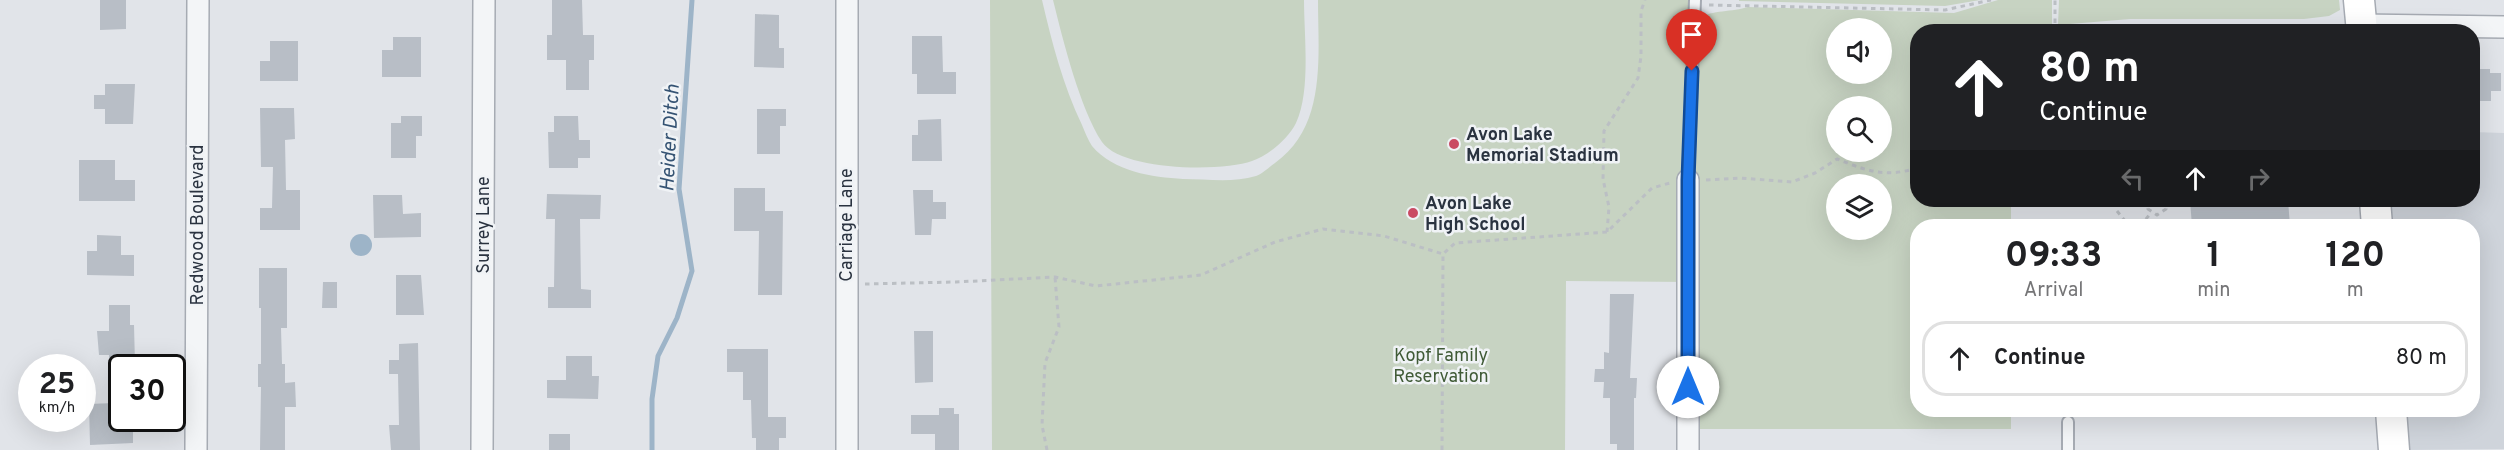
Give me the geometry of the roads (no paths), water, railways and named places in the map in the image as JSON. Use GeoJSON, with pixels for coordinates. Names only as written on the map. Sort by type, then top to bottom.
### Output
{"type":"FeatureCollection","features":[{"type":"Feature","properties":{"kind":"street","name":"Redwood Boulevard"},"geometry":{"type":"LineString","coordinates":[[196,450],[198,0]]}},
{"type":"Feature","properties":{"kind":"street","name":"Surrey Lane"},"geometry":{"type":"LineString","coordinates":[[482,450],[484,0]]}},
{"type":"Feature","properties":{"kind":"street","name":"Carriage Lane"},"geometry":{"type":"LineString","coordinates":[[846,450],[847,0]]}},
{"type":"Feature","properties":{"kind":"street"},"geometry":{"type":"LineString","coordinates":[[2361,19],[2450,24]]}},
{"type":"Feature","properties":{"kind":"street"},"geometry":{"type":"LineString","coordinates":[[2480,26],[2504,27]]}},
{"type":"Feature","properties":{"kind":"street"},"geometry":{"type":"LineString","coordinates":[[1688,180],[1688,450]]}},
{"type":"Feature","properties":{"kind":"street"},"geometry":{"type":"LineString","coordinates":[[2392,417],[2394,450]]}},
{"type":"Feature","properties":{"kind":"lane"},"geometry":{"type":"LineString","coordinates":[[1688,180],[1695,2]]}},
{"type":"Feature","properties":{"kind":"lane"},"geometry":{"type":"LineString","coordinates":[[2068,422],[2068,450]]}},
{"type":"Feature","properties":{"kind":"water"},"geometry":{"type":"Polygon","coordinates":[[[361,234],[369,237],[372,245],[369,253],[361,256],[353,253],[350,245],[353,237],[361,234]]]}},
{"type":"Feature","properties":{"kind":"waterway","name":"Heider Ditch"},"geometry":{"type":"LineString","coordinates":[[652,450],[652,399],[658,356],[677,318],[692,271],[679,189],[692,0]]}},
{"type":"Feature","properties":{"kind":"place","name":"Avon Lake Memorial Stadium"},"geometry":{"type":"Point","coordinates":[1454,144]}},
{"type":"Feature","properties":{"kind":"place","name":"Avon Lake High School"},"geometry":{"type":"Point","coordinates":[1413,213]}},
{"type":"Feature","properties":{"kind":"park label","name":"Kopf Family Reservation"},"geometry":{"type":"Point","coordinates":[1441,365]}}]}
